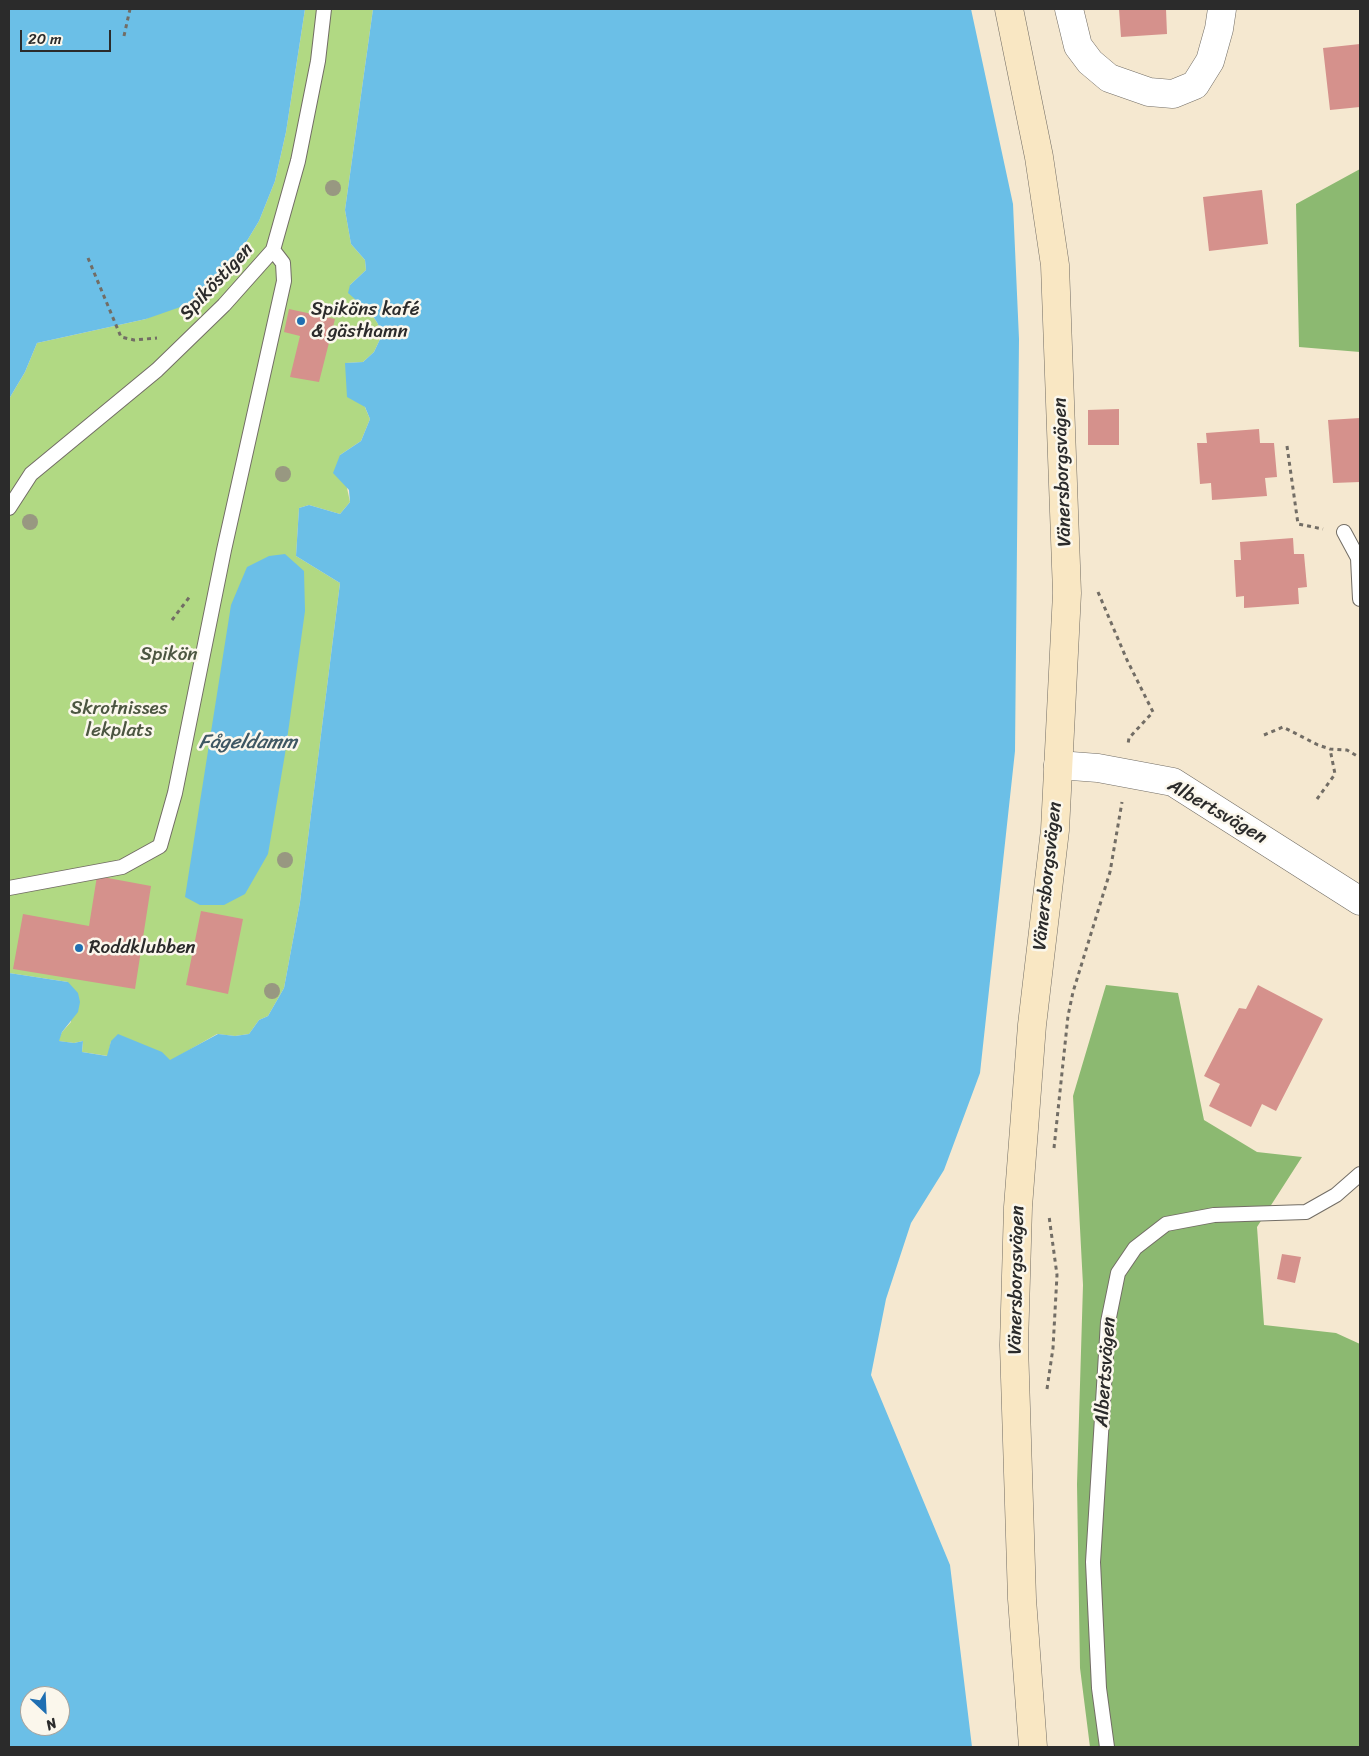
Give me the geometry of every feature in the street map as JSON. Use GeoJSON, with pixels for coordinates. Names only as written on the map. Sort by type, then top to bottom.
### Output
{"type":"FeatureCollection","features":[{"type":"Feature","properties":{"kind":"main road","name":"Vänersborgsvägen"},"geometry":{"type":"LineString","coordinates":[[1009,9],[1039,157],[1055,264],[1067,593],[1056,830],[1032,1025],[1018,1207],[1014,1345],[1022,1598],[1034,1747]]}},
{"type":"Feature","properties":{"kind":"street"},"geometry":{"type":"LineString","coordinates":[[1068,9],[1078,46],[1090,62],[1109,78],[1149,92],[1173,94],[1195,85],[1210,61],[1219,29],[1222,9]]}},
{"type":"Feature","properties":{"kind":"street","name":"Albertsvägen"},"geometry":{"type":"LineString","coordinates":[[1058,765],[1098,768],[1173,782],[1360,900]]}},
{"type":"Feature","properties":{"kind":"lane","name":"Spiköstigen"},"geometry":{"type":"LineString","coordinates":[[9,508],[31,474],[157,370],[224,305],[273,250],[298,161],[318,61],[324,9]]}},
{"type":"Feature","properties":{"kind":"lane"},"geometry":{"type":"LineString","coordinates":[[9,888],[122,867],[160,846],[175,792],[224,550],[284,281],[283,263],[273,250]]}},
{"type":"Feature","properties":{"kind":"lane"},"geometry":{"type":"LineString","coordinates":[[1344,532],[1358,558],[1360,598]]}},
{"type":"Feature","properties":{"kind":"lane","name":"Albertsvägen"},"geometry":{"type":"LineString","coordinates":[[1107,1747],[1099,1688],[1094,1562],[1108,1322],[1118,1273],[1135,1248],[1166,1224],[1214,1215],[1306,1212],[1336,1195],[1360,1174]]}},
{"type":"Feature","properties":{"kind":"path"},"geometry":{"type":"LineString","coordinates":[[124,36],[130,9]]}},
{"type":"Feature","properties":{"kind":"path"},"geometry":{"type":"LineString","coordinates":[[88,258],[121,337]]}},
{"type":"Feature","properties":{"kind":"path"},"geometry":{"type":"LineString","coordinates":[[1288,446],[1298,524],[1344,532]]}},
{"type":"Feature","properties":{"kind":"path"},"geometry":{"type":"LineString","coordinates":[[1264,735],[1283,727],[1330,749],[1347,750],[1357,756],[1360,755]]}},
{"type":"Feature","properties":{"kind":"path"},"geometry":{"type":"LineString","coordinates":[[1317,799],[1335,774],[1330,749]]}},
{"type":"Feature","properties":{"kind":"green space","name":"Spikön"},"geometry":{"type":"Polygon","coordinates":[[[305,9],[373,9],[345,210],[351,244],[365,260],[366,270],[350,285],[356,301],[371,313],[378,324],[381,337],[374,352],[363,362],[346,363],[370,419],[361,441],[340,455],[350,502],[340,514],[309,505],[299,508],[296,556],[340,583],[300,902],[284,988],[268,1016],[259,1020],[249,1034],[235,1036],[217,1034],[170,1061],[111,1041],[108,1056],[82,1052],[83,1041],[74,1043],[58,1041],[62,1032],[71,1022],[68,982],[9,973],[9,399],[25,372],[37,343],[146,319],[215,282],[239,254],[259,221],[275,181],[286,132],[305,9]]]}},
{"type":"Feature","properties":{"kind":"green space"},"geometry":{"type":"Polygon","coordinates":[[[1360,169],[1360,352],[1299,347],[1296,204],[1360,169]]]}},
{"type":"Feature","properties":{"kind":"green space"},"geometry":{"type":"Polygon","coordinates":[[[1106,985],[1178,993],[1204,1120],[1257,1152],[1302,1157],[1257,1227],[1264,1325],[1336,1333],[1360,1344],[1360,1747],[1090,1747],[1080,1668],[1077,1484],[1083,1285],[1073,1096],[1106,985]]]}},
{"type":"Feature","properties":{"kind":"water"},"geometry":{"type":"Polygon","coordinates":[[[9,9],[305,9],[286,132],[275,181],[259,221],[239,254],[215,282],[189,304],[146,319],[37,343],[25,372],[9,399],[9,9]]]}},
{"type":"Feature","properties":{"kind":"water"},"geometry":{"type":"Polygon","coordinates":[[[373,9],[971,9],[1013,204],[1019,339],[1015,751],[980,1073],[944,1170],[911,1223],[886,1299],[871,1375],[950,1565],[972,1747],[9,1746],[9,973],[68,982],[78,993],[80,1002],[78,1012],[62,1032],[59,1041],[74,1043],[83,1041],[82,1052],[107,1056],[111,1041],[118,1034],[162,1052],[170,1060],[218,1034],[235,1036],[249,1034],[259,1020],[268,1016],[284,988],[300,902],[340,583],[296,556],[299,508],[309,505],[340,514],[350,502],[349,490],[333,473],[340,455],[361,441],[370,419],[365,407],[347,397],[345,363],[363,362],[374,352],[381,337],[378,324],[371,313],[348,293],[350,285],[366,270],[365,260],[351,244],[345,210],[373,9]]]}},
{"type":"Feature","properties":{"kind":"water","name":"Fågeldamm"},"geometry":{"type":"Polygon","coordinates":[[[285,554],[304,571],[305,611],[285,754],[268,854],[245,894],[224,905],[200,905],[185,897],[231,605],[247,567],[269,556],[285,554]]]}},
{"type":"Feature","properties":{"kind":"building"},"geometry":{"type":"Polygon","coordinates":[[[1119,9],[1166,9],[1167,34],[1121,37],[1119,9]]]}},
{"type":"Feature","properties":{"kind":"building"},"geometry":{"type":"Polygon","coordinates":[[[1360,44],[1360,107],[1330,110],[1323,48],[1360,44]]]}},
{"type":"Feature","properties":{"kind":"building"},"geometry":{"type":"Polygon","coordinates":[[[1262,190],[1268,244],[1209,251],[1203,197],[1262,190]]]}},
{"type":"Feature","properties":{"kind":"building"},"geometry":{"type":"Polygon","coordinates":[[[289,309],[335,319],[319,382],[290,377],[300,336],[284,332],[289,309]]]}},
{"type":"Feature","properties":{"kind":"building"},"geometry":{"type":"Polygon","coordinates":[[[1119,409],[1119,445],[1088,445],[1088,410],[1119,409]]]}},
{"type":"Feature","properties":{"kind":"building"},"geometry":{"type":"Polygon","coordinates":[[[1360,418],[1360,482],[1333,483],[1328,420],[1360,418]]]}},
{"type":"Feature","properties":{"kind":"building"},"geometry":{"type":"Polygon","coordinates":[[[1259,429],[1260,443],[1274,443],[1277,477],[1265,478],[1267,496],[1212,500],[1211,483],[1200,484],[1197,443],[1207,443],[1206,433],[1259,429]]]}},
{"type":"Feature","properties":{"kind":"building"},"geometry":{"type":"Polygon","coordinates":[[[1293,538],[1294,554],[1304,554],[1307,587],[1298,588],[1299,604],[1244,608],[1244,596],[1236,597],[1234,560],[1241,560],[1240,542],[1293,538]]]}},
{"type":"Feature","properties":{"kind":"building","name":"Roddklubben"},"geometry":{"type":"Polygon","coordinates":[[[97,876],[151,886],[135,989],[13,969],[23,914],[89,926],[97,876]]]}},
{"type":"Feature","properties":{"kind":"building"},"geometry":{"type":"Polygon","coordinates":[[[201,911],[243,919],[228,994],[186,985],[201,911]]]}},
{"type":"Feature","properties":{"kind":"building"},"geometry":{"type":"Polygon","coordinates":[[[1258,985],[1323,1019],[1276,1111],[1262,1104],[1251,1127],[1209,1106],[1220,1084],[1204,1076],[1239,1008],[1246,1009],[1258,985]]]}},
{"type":"Feature","properties":{"kind":"building"},"geometry":{"type":"Polygon","coordinates":[[[1282,1254],[1301,1257],[1295,1283],[1277,1279],[1282,1254]]]}},
{"type":"Feature","properties":{"kind":"place","name":"Spiköns kafé & gästhamn"},"geometry":{"type":"Point","coordinates":[301,321]}},
{"type":"Feature","properties":{"kind":"place","name":"Roddklubben"},"geometry":{"type":"Point","coordinates":[79,948]}},
{"type":"Feature","properties":{"kind":"park label","name":"Skrotnisses lekplats"},"geometry":{"type":"Point","coordinates":[119,720]}}]}
